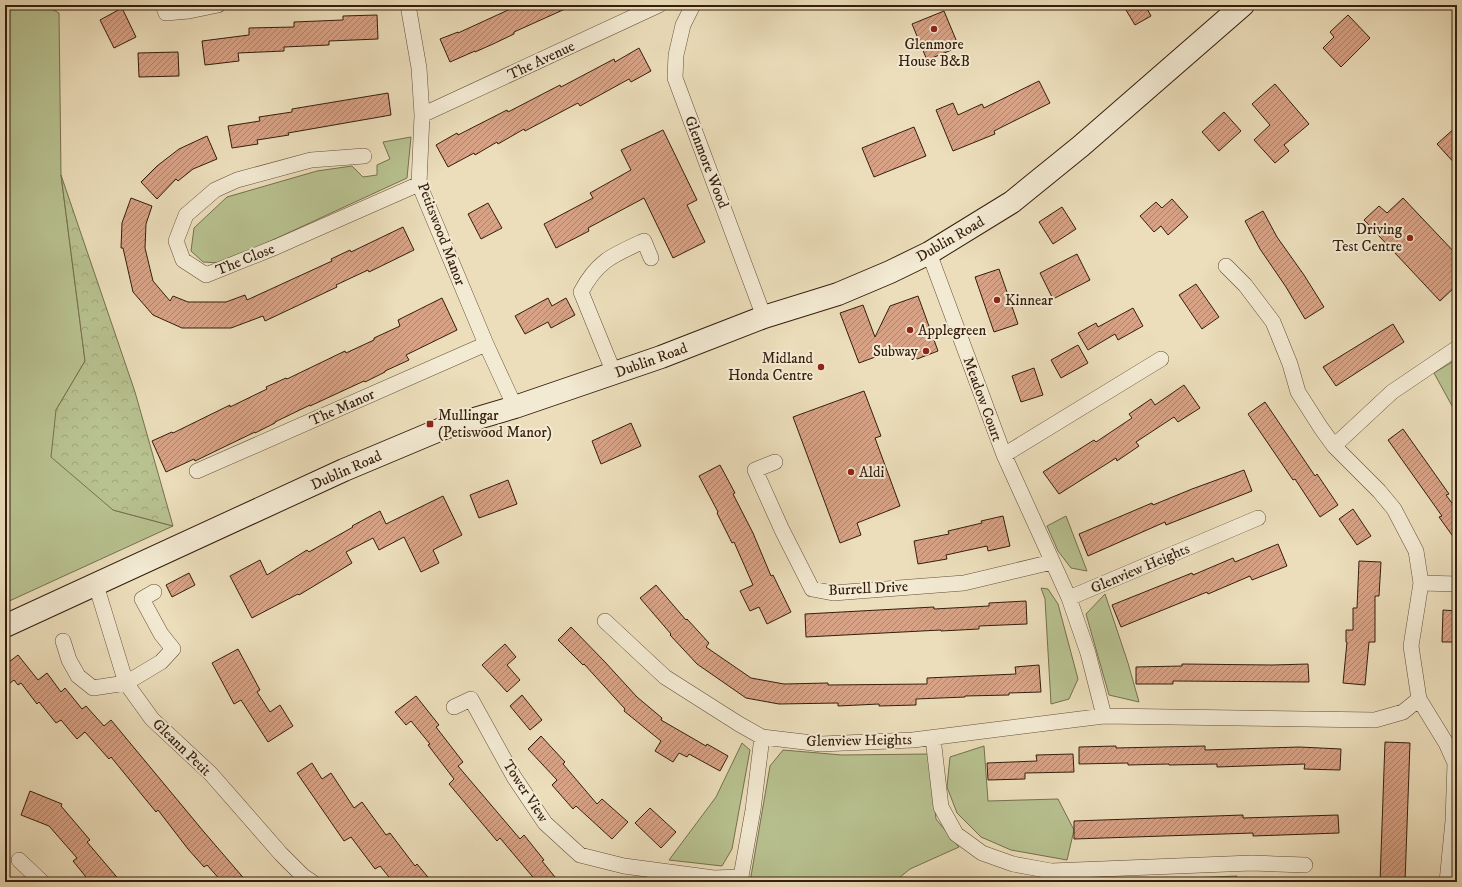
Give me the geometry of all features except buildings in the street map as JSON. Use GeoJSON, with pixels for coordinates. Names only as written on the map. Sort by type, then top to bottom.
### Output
{"type":"FeatureCollection","features":[{"type":"Feature","properties":{"kind":"main road","name":"Dublin Road"},"geometry":{"type":"LineString","coordinates":[[5,626],[344,470],[444,428],[515,407],[661,357],[764,317],[838,294],[890,272],[928,253],[1012,202],[1081,146],[1243,5]]}},
{"type":"Feature","properties":{"kind":"street"},"geometry":{"type":"LineString","coordinates":[[163,5],[166,13],[189,11],[218,5]]}},
{"type":"Feature","properties":{"kind":"street","name":"Petitswood Manor"},"geometry":{"type":"LineString","coordinates":[[408,5],[419,68],[422,116],[419,184],[486,344],[515,407]]}},
{"type":"Feature","properties":{"kind":"street","name":"The Avenue"},"geometry":{"type":"LineString","coordinates":[[422,116],[659,5]]}},
{"type":"Feature","properties":{"kind":"street","name":"Glenmore Wood"},"geometry":{"type":"LineString","coordinates":[[693,5],[683,25],[676,55],[675,78],[764,317]]}},
{"type":"Feature","properties":{"kind":"street","name":"The Close"},"geometry":{"type":"LineString","coordinates":[[364,156],[311,160],[237,180],[215,190],[186,215],[176,241],[182,260],[206,275],[276,247],[419,184]]}},
{"type":"Feature","properties":{"kind":"street"},"geometry":{"type":"LineString","coordinates":[[614,373],[581,292],[587,280],[598,266],[611,256],[644,241],[652,258]]}},
{"type":"Feature","properties":{"kind":"street","name":"Meadow Court"},"geometry":{"type":"LineString","coordinates":[[928,253],[1004,455],[1069,598]]}},
{"type":"Feature","properties":{"kind":"street"},"geometry":{"type":"LineString","coordinates":[[1226,266],[1245,285],[1273,322],[1290,364],[1298,392],[1321,428],[1334,446],[1379,491],[1394,509],[1405,527],[1416,551],[1420,583],[1411,646],[1419,699],[1446,743],[1456,763],[1453,821],[1447,882]]}},
{"type":"Feature","properties":{"kind":"street","name":"The Manor"},"geometry":{"type":"LineString","coordinates":[[197,471],[486,344]]}},
{"type":"Feature","properties":{"kind":"street"},"geometry":{"type":"LineString","coordinates":[[1334,446],[1392,392],[1457,348]]}},
{"type":"Feature","properties":{"kind":"street","name":"Meadow Court"},"geometry":{"type":"LineString","coordinates":[[1004,455],[1161,359]]}},
{"type":"Feature","properties":{"kind":"street","name":"Burrell Drive"},"geometry":{"type":"LineString","coordinates":[[776,462],[755,470],[782,530],[812,589],[833,593],[964,583],[1052,562]]}},
{"type":"Feature","properties":{"kind":"street","name":"Glenview Heights"},"geometry":{"type":"LineString","coordinates":[[1069,598],[1258,518]]}},
{"type":"Feature","properties":{"kind":"street"},"geometry":{"type":"LineString","coordinates":[[1420,583],[1457,584]]}},
{"type":"Feature","properties":{"kind":"street","name":"Gleann Petit"},"geometry":{"type":"LineString","coordinates":[[96,585],[126,683],[152,719],[211,774],[303,880]]}},
{"type":"Feature","properties":{"kind":"street"},"geometry":{"type":"LineString","coordinates":[[63,641],[69,660],[78,676],[93,688],[126,683],[161,662],[173,649],[161,634],[142,599],[154,592]]}},
{"type":"Feature","properties":{"kind":"street"},"geometry":{"type":"LineString","coordinates":[[1069,598],[1088,653],[1104,716]]}},
{"type":"Feature","properties":{"kind":"street","name":"Glenview Heights"},"geometry":{"type":"LineString","coordinates":[[605,621],[665,677],[739,724],[762,737],[821,744],[913,740],[1104,716],[1375,720],[1403,712],[1419,699]]}},
{"type":"Feature","properties":{"kind":"street","name":"Tower View"},"geometry":{"type":"LineString","coordinates":[[454,707],[471,699],[514,777],[545,823],[580,855],[624,866],[714,878],[740,880],[753,810],[762,737]]}},
{"type":"Feature","properties":{"kind":"street"},"geometry":{"type":"LineString","coordinates":[[933,738],[941,808],[956,834],[982,853],[1013,864],[1051,871],[1252,863],[1305,865]]}},
{"type":"Feature","properties":{"kind":"street"},"geometry":{"type":"LineString","coordinates":[[19,860],[42,882]]}},
{"type":"Feature","properties":{"kind":"green space"},"geometry":{"type":"Polygon","coordinates":[[[5,5],[44,5],[59,13],[61,175],[85,361],[56,410],[113,510],[173,526],[5,603],[5,5]]]}},
{"type":"Feature","properties":{"kind":"green space"},"geometry":{"type":"Polygon","coordinates":[[[411,137],[407,178],[223,263],[203,262],[191,251],[194,228],[227,197],[317,171],[352,166],[363,177],[377,175],[377,165],[390,159],[383,142],[411,137]]]}},
{"type":"Feature","properties":{"kind":"green space"},"geometry":{"type":"Polygon","coordinates":[[[61,175],[135,392],[173,526],[113,510],[51,457],[56,410],[85,361],[61,175]]]}},
{"type":"Feature","properties":{"kind":"green space"},"geometry":{"type":"Polygon","coordinates":[[[1457,359],[1457,415],[1434,373],[1457,359]]]}},
{"type":"Feature","properties":{"kind":"green space"},"geometry":{"type":"Polygon","coordinates":[[[1066,516],[1087,571],[1071,568],[1058,551],[1047,526],[1066,516]]]}},
{"type":"Feature","properties":{"kind":"green space"},"geometry":{"type":"Polygon","coordinates":[[[1041,588],[1048,589],[1058,604],[1078,679],[1069,699],[1051,704],[1045,599],[1041,588]]]}},
{"type":"Feature","properties":{"kind":"green space"},"geometry":{"type":"Polygon","coordinates":[[[1105,594],[1128,663],[1139,702],[1109,695],[1086,614],[1105,594]]]}},
{"type":"Feature","properties":{"kind":"green space"},"geometry":{"type":"Polygon","coordinates":[[[742,743],[750,750],[732,849],[722,866],[669,860],[716,797],[742,743]]]}},
{"type":"Feature","properties":{"kind":"green space"},"geometry":{"type":"Polygon","coordinates":[[[984,746],[988,801],[1058,799],[1074,830],[1067,860],[1011,850],[981,837],[957,813],[947,787],[950,757],[984,746]]]}},
{"type":"Feature","properties":{"kind":"green space"},"geometry":{"type":"Polygon","coordinates":[[[783,750],[842,755],[929,754],[936,819],[959,847],[910,869],[894,882],[750,882],[770,766],[783,750]]]}},
{"type":"Feature","properties":{"kind":"green space"},"geometry":{"type":"Polygon","coordinates":[[[1237,876],[1237,882],[1094,882],[1237,876]]]}},
{"type":"Feature","properties":{"kind":"place","name":"Glenmore House B&B"},"geometry":{"type":"Point","coordinates":[934,29]}},
{"type":"Feature","properties":{"kind":"place","name":"Driving Test Centre"},"geometry":{"type":"Point","coordinates":[1410,238]}},
{"type":"Feature","properties":{"kind":"place","name":"Kinnear"},"geometry":{"type":"Point","coordinates":[997,300]}},
{"type":"Feature","properties":{"kind":"place","name":"Applegreen"},"geometry":{"type":"Point","coordinates":[910,330]}},
{"type":"Feature","properties":{"kind":"place","name":"Subway"},"geometry":{"type":"Point","coordinates":[926,351]}},
{"type":"Feature","properties":{"kind":"place","name":"Midland Honda Centre"},"geometry":{"type":"Point","coordinates":[821,367]}},
{"type":"Feature","properties":{"kind":"place","name":"Mullingar (Petiswood Manor)"},"geometry":{"type":"Point","coordinates":[430,424]}},
{"type":"Feature","properties":{"kind":"place","name":"Aldi"},"geometry":{"type":"Point","coordinates":[851,472]}}]}
